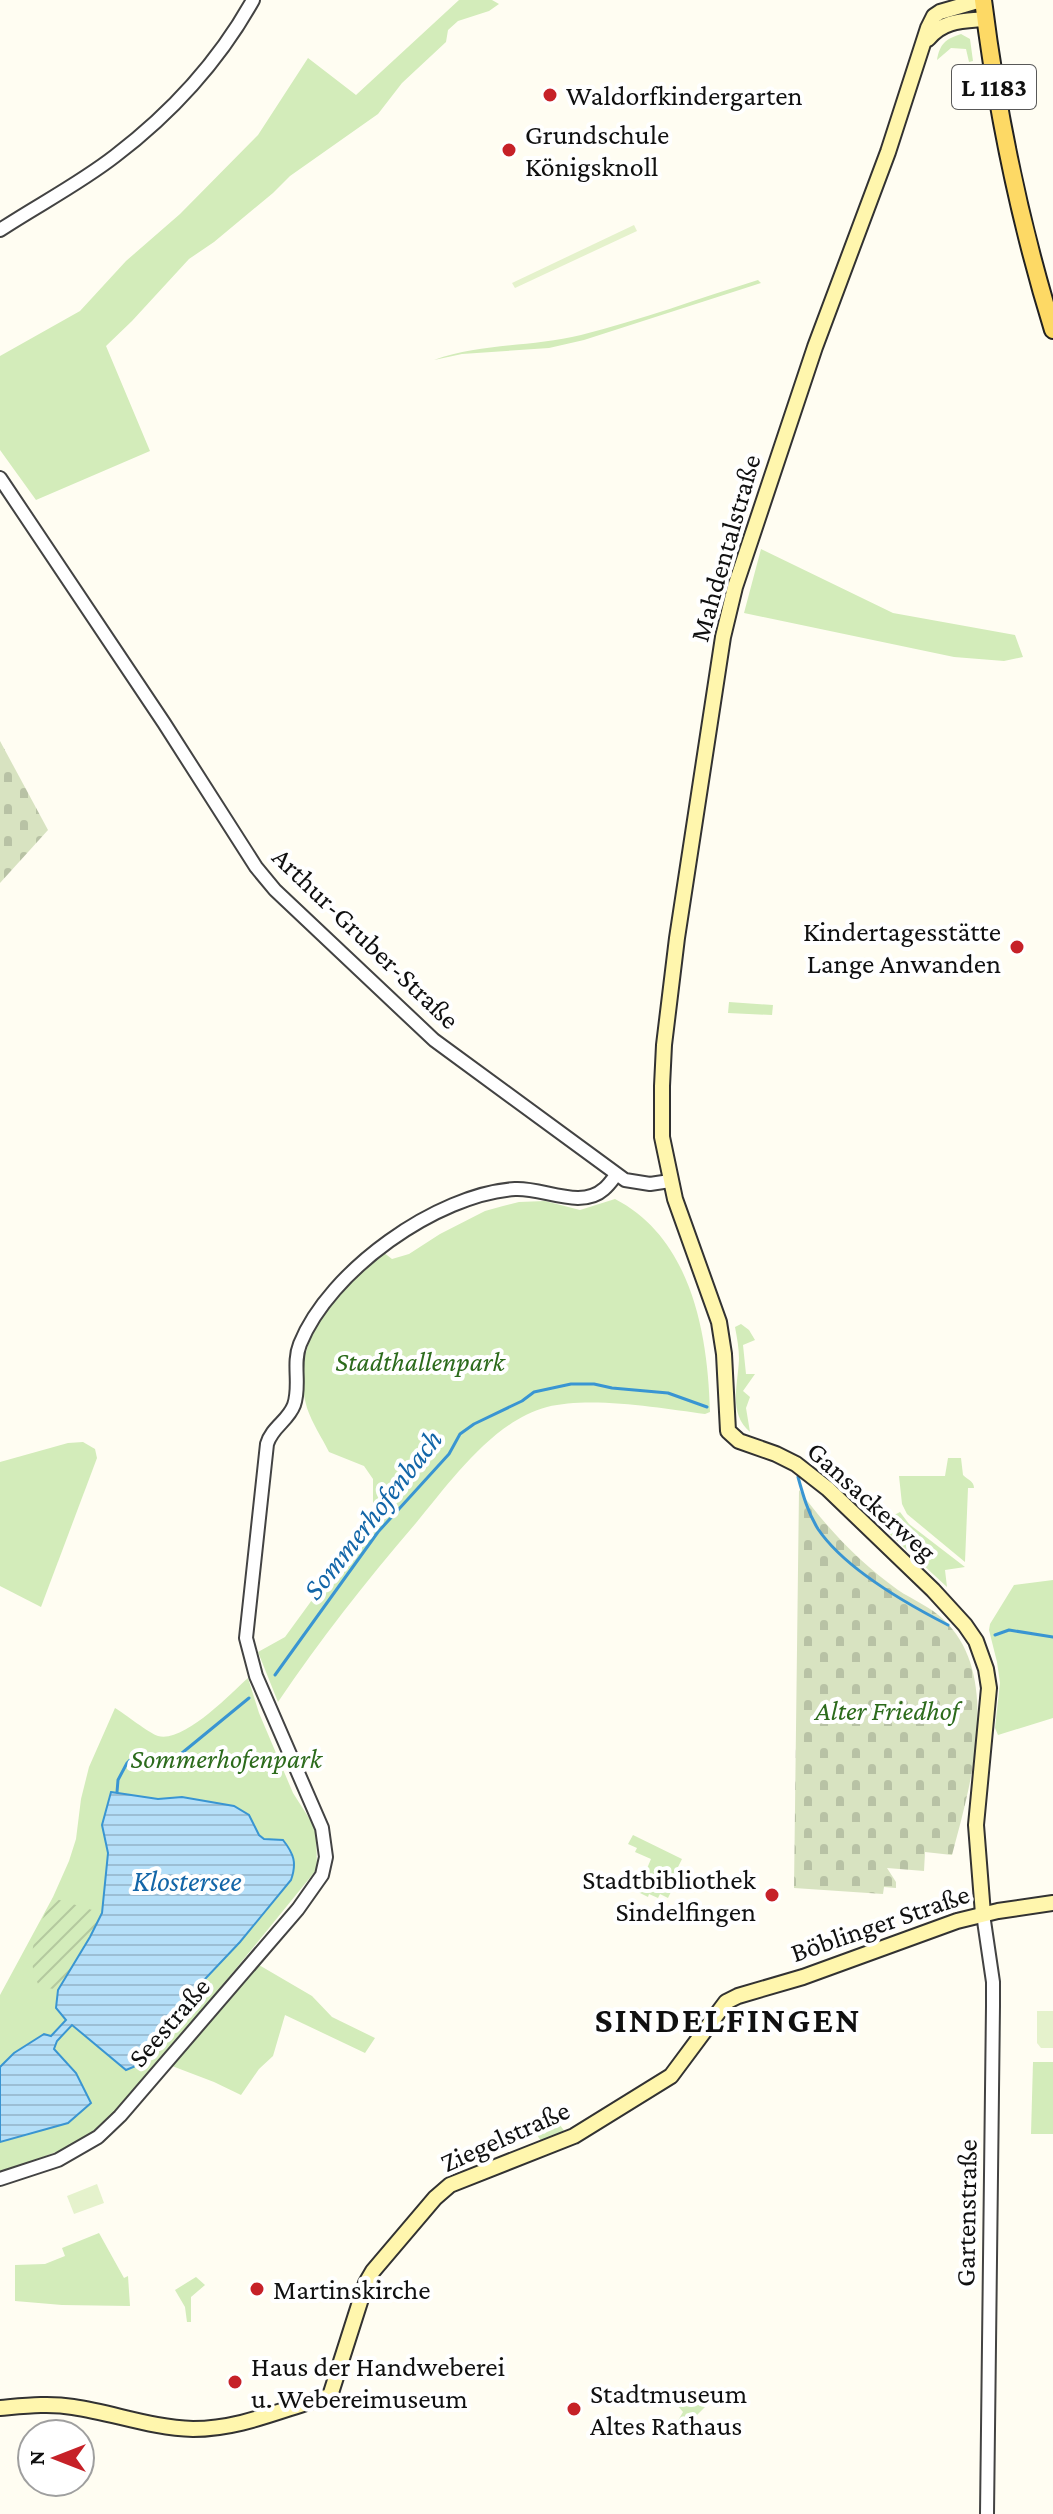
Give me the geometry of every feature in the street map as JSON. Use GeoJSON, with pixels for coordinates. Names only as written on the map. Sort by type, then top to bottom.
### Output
{"type":"FeatureCollection","features":[{"type":"Feature","properties":{"kind":"main road","name":"Mahdentalstraße"},"geometry":{"type":"LineString","coordinates":[[731,1436],[726,1423],[724,1354],[719,1322],[670,1181],[661,1123],[664,1045],[684,892],[728,615],[815,347],[888,152],[934,16],[948,8],[982,0],[985,19]]}},
{"type":"Feature","properties":{"kind":"main road"},"geometry":{"type":"LineString","coordinates":[[923,46],[943,25],[985,19]]}},
{"type":"Feature","properties":{"kind":"main road","name":"L 1183"},"geometry":{"type":"LineString","coordinates":[[985,19],[997,104],[1053,330]]}},
{"type":"Feature","properties":{"kind":"main road","name":"Gansackerweg"},"geometry":{"type":"LineString","coordinates":[[731,1436],[787,1459],[814,1478],[933,1590],[965,1625],[981,1655],[989,1688],[976,1825],[983,1914]]}},
{"type":"Feature","properties":{"kind":"main road","name":"Böblinger Straße"},"geometry":{"type":"LineString","coordinates":[[726,2002],[945,1925],[983,1914],[1053,1903]]}},
{"type":"Feature","properties":{"kind":"main road","name":"Ziegelstraße"},"geometry":{"type":"LineString","coordinates":[[0,2408],[70,2406],[150,2424],[194,2429],[250,2422],[330,2396],[366,2283],[435,2198],[450,2185],[574,2136],[671,2076],[726,2002]]}},
{"type":"Feature","properties":{"kind":"street"},"geometry":{"type":"LineString","coordinates":[[0,230],[114,157],[168,110],[218,55],[253,0]]}},
{"type":"Feature","properties":{"kind":"street","name":"Arthur-Gruber-Straße"},"geometry":{"type":"LineString","coordinates":[[0,478],[256,867],[275,890],[434,1040],[616,1175],[632,1183],[670,1181]]}},
{"type":"Feature","properties":{"kind":"street","name":"Seestraße"},"geometry":{"type":"LineString","coordinates":[[0,2179],[79,2150],[120,2116],[316,1885],[324,1868],[326,1846],[317,1815],[256,1676],[246,1638],[255,1537],[269,1435],[294,1407],[297,1355],[313,1319],[337,1288],[398,1234],[422,1218],[478,1196],[508,1189],[527,1188],[565,1196],[589,1196],[604,1189],[616,1175]]}},
{"type":"Feature","properties":{"kind":"street","name":"Gartenstraße"},"geometry":{"type":"LineString","coordinates":[[983,1914],[993,1982],[987,2514]]}},
{"type":"Feature","properties":{"kind":"green space"},"geometry":{"type":"Polygon","coordinates":[[[459,0],[492,0],[499,4],[489,11],[458,21],[448,30],[446,42],[402,83],[378,114],[290,176],[214,242],[189,259],[106,346],[150,451],[36,500],[0,450],[0,356],[80,311],[126,261],[180,214],[258,135],[308,58],[356,95],[459,0]]]}},
{"type":"Feature","properties":{"kind":"green space"},"geometry":{"type":"Polygon","coordinates":[[[961,34],[970,39],[973,61],[969,62],[966,49],[951,48],[937,60],[944,43],[961,34]]]}},
{"type":"Feature","properties":{"kind":"green space"},"geometry":{"type":"Polygon","coordinates":[[[634,225],[637,231],[515,288],[512,283],[634,225]]]}},
{"type":"Feature","properties":{"kind":"green space"},"geometry":{"type":"Polygon","coordinates":[[[758,280],[761,283],[584,340],[549,348],[462,354],[434,360],[470,351],[581,335],[758,280]]]}},
{"type":"Feature","properties":{"kind":"green space"},"geometry":{"type":"Polygon","coordinates":[[[761,549],[893,613],[1015,635],[1023,657],[1004,661],[954,657],[744,613],[761,549]]]}},
{"type":"Feature","properties":{"kind":"green space"},"geometry":{"type":"Polygon","coordinates":[[[0,741],[48,830],[0,883],[0,741]]]}},
{"type":"Feature","properties":{"kind":"green space"},"geometry":{"type":"Polygon","coordinates":[[[729,1002],[773,1005],[772,1015],[728,1013],[729,1002]]]}},
{"type":"Feature","properties":{"kind":"green space","name":"Stadthallenpark"},"geometry":{"type":"Polygon","coordinates":[[[615,1199],[641,1216],[662,1238],[678,1263],[699,1320],[710,1412],[705,1414],[626,1404],[565,1404],[527,1414],[509,1425],[474,1455],[443,1490],[344,1611],[278,1702],[258,1652],[285,1637],[347,1552],[373,1509],[373,1479],[364,1466],[329,1452],[307,1408],[304,1361],[310,1339],[321,1320],[349,1284],[383,1252],[392,1259],[409,1254],[485,1211],[519,1202],[545,1201],[580,1210],[615,1199]]]}},
{"type":"Feature","properties":{"kind":"green space"},"geometry":{"type":"Polygon","coordinates":[[[741,1324],[755,1340],[743,1345],[746,1374],[755,1374],[743,1391],[750,1397],[746,1408],[750,1432],[743,1424],[737,1407],[739,1359],[735,1327],[741,1324]]]}},
{"type":"Feature","properties":{"kind":"green space"},"geometry":{"type":"Polygon","coordinates":[[[83,1442],[95,1449],[97,1458],[41,1607],[0,1586],[0,1462],[68,1443],[83,1442]]]}},
{"type":"Feature","properties":{"kind":"green space"},"geometry":{"type":"Polygon","coordinates":[[[948,1458],[961,1458],[963,1475],[974,1486],[968,1488],[965,1562],[907,1514],[902,1504],[899,1476],[945,1476],[948,1458]]]}},
{"type":"Feature","properties":{"kind":"green space","name":"Alter Friedhof"},"geometry":{"type":"Polygon","coordinates":[[[799,1490],[832,1531],[870,1568],[944,1620],[962,1643],[973,1671],[977,1733],[967,1797],[952,1855],[925,1852],[924,1871],[887,1868],[896,1882],[896,1888],[884,1887],[883,1894],[794,1888],[799,1490]]]}},
{"type":"Feature","properties":{"kind":"green space"},"geometry":{"type":"Polygon","coordinates":[[[900,1512],[909,1524],[965,1567],[945,1570],[947,1587],[880,1525],[900,1512]]]}},
{"type":"Feature","properties":{"kind":"green space"},"geometry":{"type":"Polygon","coordinates":[[[1053,1580],[1053,1718],[998,1735],[995,1728],[1000,1683],[990,1624],[1014,1585],[1053,1580]]]}},
{"type":"Feature","properties":{"kind":"green space","name":"Sommerhofenpark"},"geometry":{"type":"Polygon","coordinates":[[[248,1678],[259,1713],[293,1793],[316,1829],[317,1869],[129,2100],[72,2146],[0,2173],[0,2142],[28,2135],[76,2073],[54,2049],[56,2042],[72,2024],[126,2070],[150,2057],[169,2017],[240,1942],[264,1839],[249,1815],[182,1797],[158,1799],[102,1825],[108,1853],[102,1913],[59,2013],[66,2020],[51,2037],[14,2053],[0,2067],[0,1995],[69,1861],[89,1767],[115,1708],[154,1734],[169,1736],[206,1716],[248,1678]]]}},
{"type":"Feature","properties":{"kind":"green space"},"geometry":{"type":"Polygon","coordinates":[[[633,1835],[682,1859],[677,1869],[681,1871],[668,1898],[660,1894],[658,1898],[649,1894],[648,1897],[634,1890],[637,1884],[640,1885],[651,1859],[635,1852],[637,1848],[628,1844],[633,1835]]]}},
{"type":"Feature","properties":{"kind":"green space"},"geometry":{"type":"Polygon","coordinates":[[[53,1898],[102,1913],[58,1990],[39,1986],[32,1963],[34,1941],[53,1898]]]}},
{"type":"Feature","properties":{"kind":"green space"},"geometry":{"type":"Polygon","coordinates":[[[259,1965],[312,1996],[332,2017],[375,2038],[365,2053],[285,2015],[273,2056],[259,2069],[241,2095],[172,2066],[259,1965]]]}},
{"type":"Feature","properties":{"kind":"green space"},"geometry":{"type":"Polygon","coordinates":[[[1037,2011],[1053,2011],[1053,2048],[1041,2048],[1037,2043],[1037,2011]]]}},
{"type":"Feature","properties":{"kind":"green space"},"geometry":{"type":"Polygon","coordinates":[[[1033,2062],[1053,2062],[1053,2134],[1031,2134],[1033,2062]]]}},
{"type":"Feature","properties":{"kind":"green space"},"geometry":{"type":"Polygon","coordinates":[[[550,2111],[565,2132],[542,2143],[533,2128],[550,2111]]]}},
{"type":"Feature","properties":{"kind":"green space"},"geometry":{"type":"Polygon","coordinates":[[[97,2184],[104,2203],[74,2214],[67,2196],[97,2184]]]}},
{"type":"Feature","properties":{"kind":"green space"},"geometry":{"type":"Polygon","coordinates":[[[99,2233],[124,2278],[128,2276],[130,2306],[15,2301],[15,2265],[45,2264],[65,2256],[62,2248],[99,2233]]]}},
{"type":"Feature","properties":{"kind":"green space"},"geometry":{"type":"Polygon","coordinates":[[[196,2277],[205,2285],[191,2297],[191,2322],[187,2322],[185,2307],[175,2290],[196,2277]]]}},
{"type":"Feature","properties":{"kind":"green space"},"geometry":{"type":"Polygon","coordinates":[[[686,2390],[707,2405],[683,2429],[676,2424],[683,2412],[677,2405],[686,2390]]]}},
{"type":"Feature","properties":{"kind":"water","name":"Klostersee"},"geometry":{"type":"Polygon","coordinates":[[[111,1792],[158,1799],[182,1797],[234,1806],[249,1815],[264,1839],[283,1840],[293,1859],[291,1880],[240,1942],[169,2017],[150,2057],[143,2063],[126,2070],[72,2025],[54,2049],[76,2073],[91,2103],[68,2123],[0,2142],[0,2067],[14,2053],[44,2034],[51,2036],[66,2020],[56,2008],[58,1990],[102,1913],[108,1853],[102,1825],[111,1792]]]}},
{"type":"Feature","properties":{"kind":"waterway","name":"Sommerhofenbach"},"geometry":{"type":"LineString","coordinates":[[275,1675],[378,1532],[449,1454],[460,1434],[474,1424],[534,1392],[571,1384],[668,1393],[707,1407]]}},
{"type":"Feature","properties":{"kind":"waterway","name":"Sommerhofenbach"},"geometry":{"type":"LineString","coordinates":[[798,1477],[814,1523],[844,1558],[895,1596],[948,1625]]}},
{"type":"Feature","properties":{"kind":"waterway","name":"Sommerhofenbach"},"geometry":{"type":"LineString","coordinates":[[995,1635],[1009,1630],[1053,1637]]}},
{"type":"Feature","properties":{"kind":"waterway","name":"Sommerhofenbach"},"geometry":{"type":"LineString","coordinates":[[117,1792],[118,1780],[133,1757],[140,1756],[154,1763],[171,1762],[249,1698]]}},
{"type":"Feature","properties":{"kind":"place","name":"Waldorfkindergarten"},"geometry":{"type":"Point","coordinates":[550,95]}},
{"type":"Feature","properties":{"kind":"place","name":"Grundschule Königsknoll"},"geometry":{"type":"Point","coordinates":[509,150]}},
{"type":"Feature","properties":{"kind":"place","name":"Kindertagesstätte Lange Anwanden"},"geometry":{"type":"Point","coordinates":[1017,947]}},
{"type":"Feature","properties":{"kind":"place","name":"Stadtbibliothek Sindelfingen"},"geometry":{"type":"Point","coordinates":[772,1895]}},
{"type":"Feature","properties":{"kind":"place","name":"Martinskirche"},"geometry":{"type":"Point","coordinates":[257,2289]}},
{"type":"Feature","properties":{"kind":"place","name":"Haus der Handweberei u. Webereimuseum"},"geometry":{"type":"Point","coordinates":[235,2382]}},
{"type":"Feature","properties":{"kind":"place","name":"Stadtmuseum Altes Rathaus"},"geometry":{"type":"Point","coordinates":[574,2409]}},
{"type":"Feature","properties":{"kind":"district","name":"SINDELFINGEN"},"geometry":{"type":"Point","coordinates":[728,2020]}}]}
